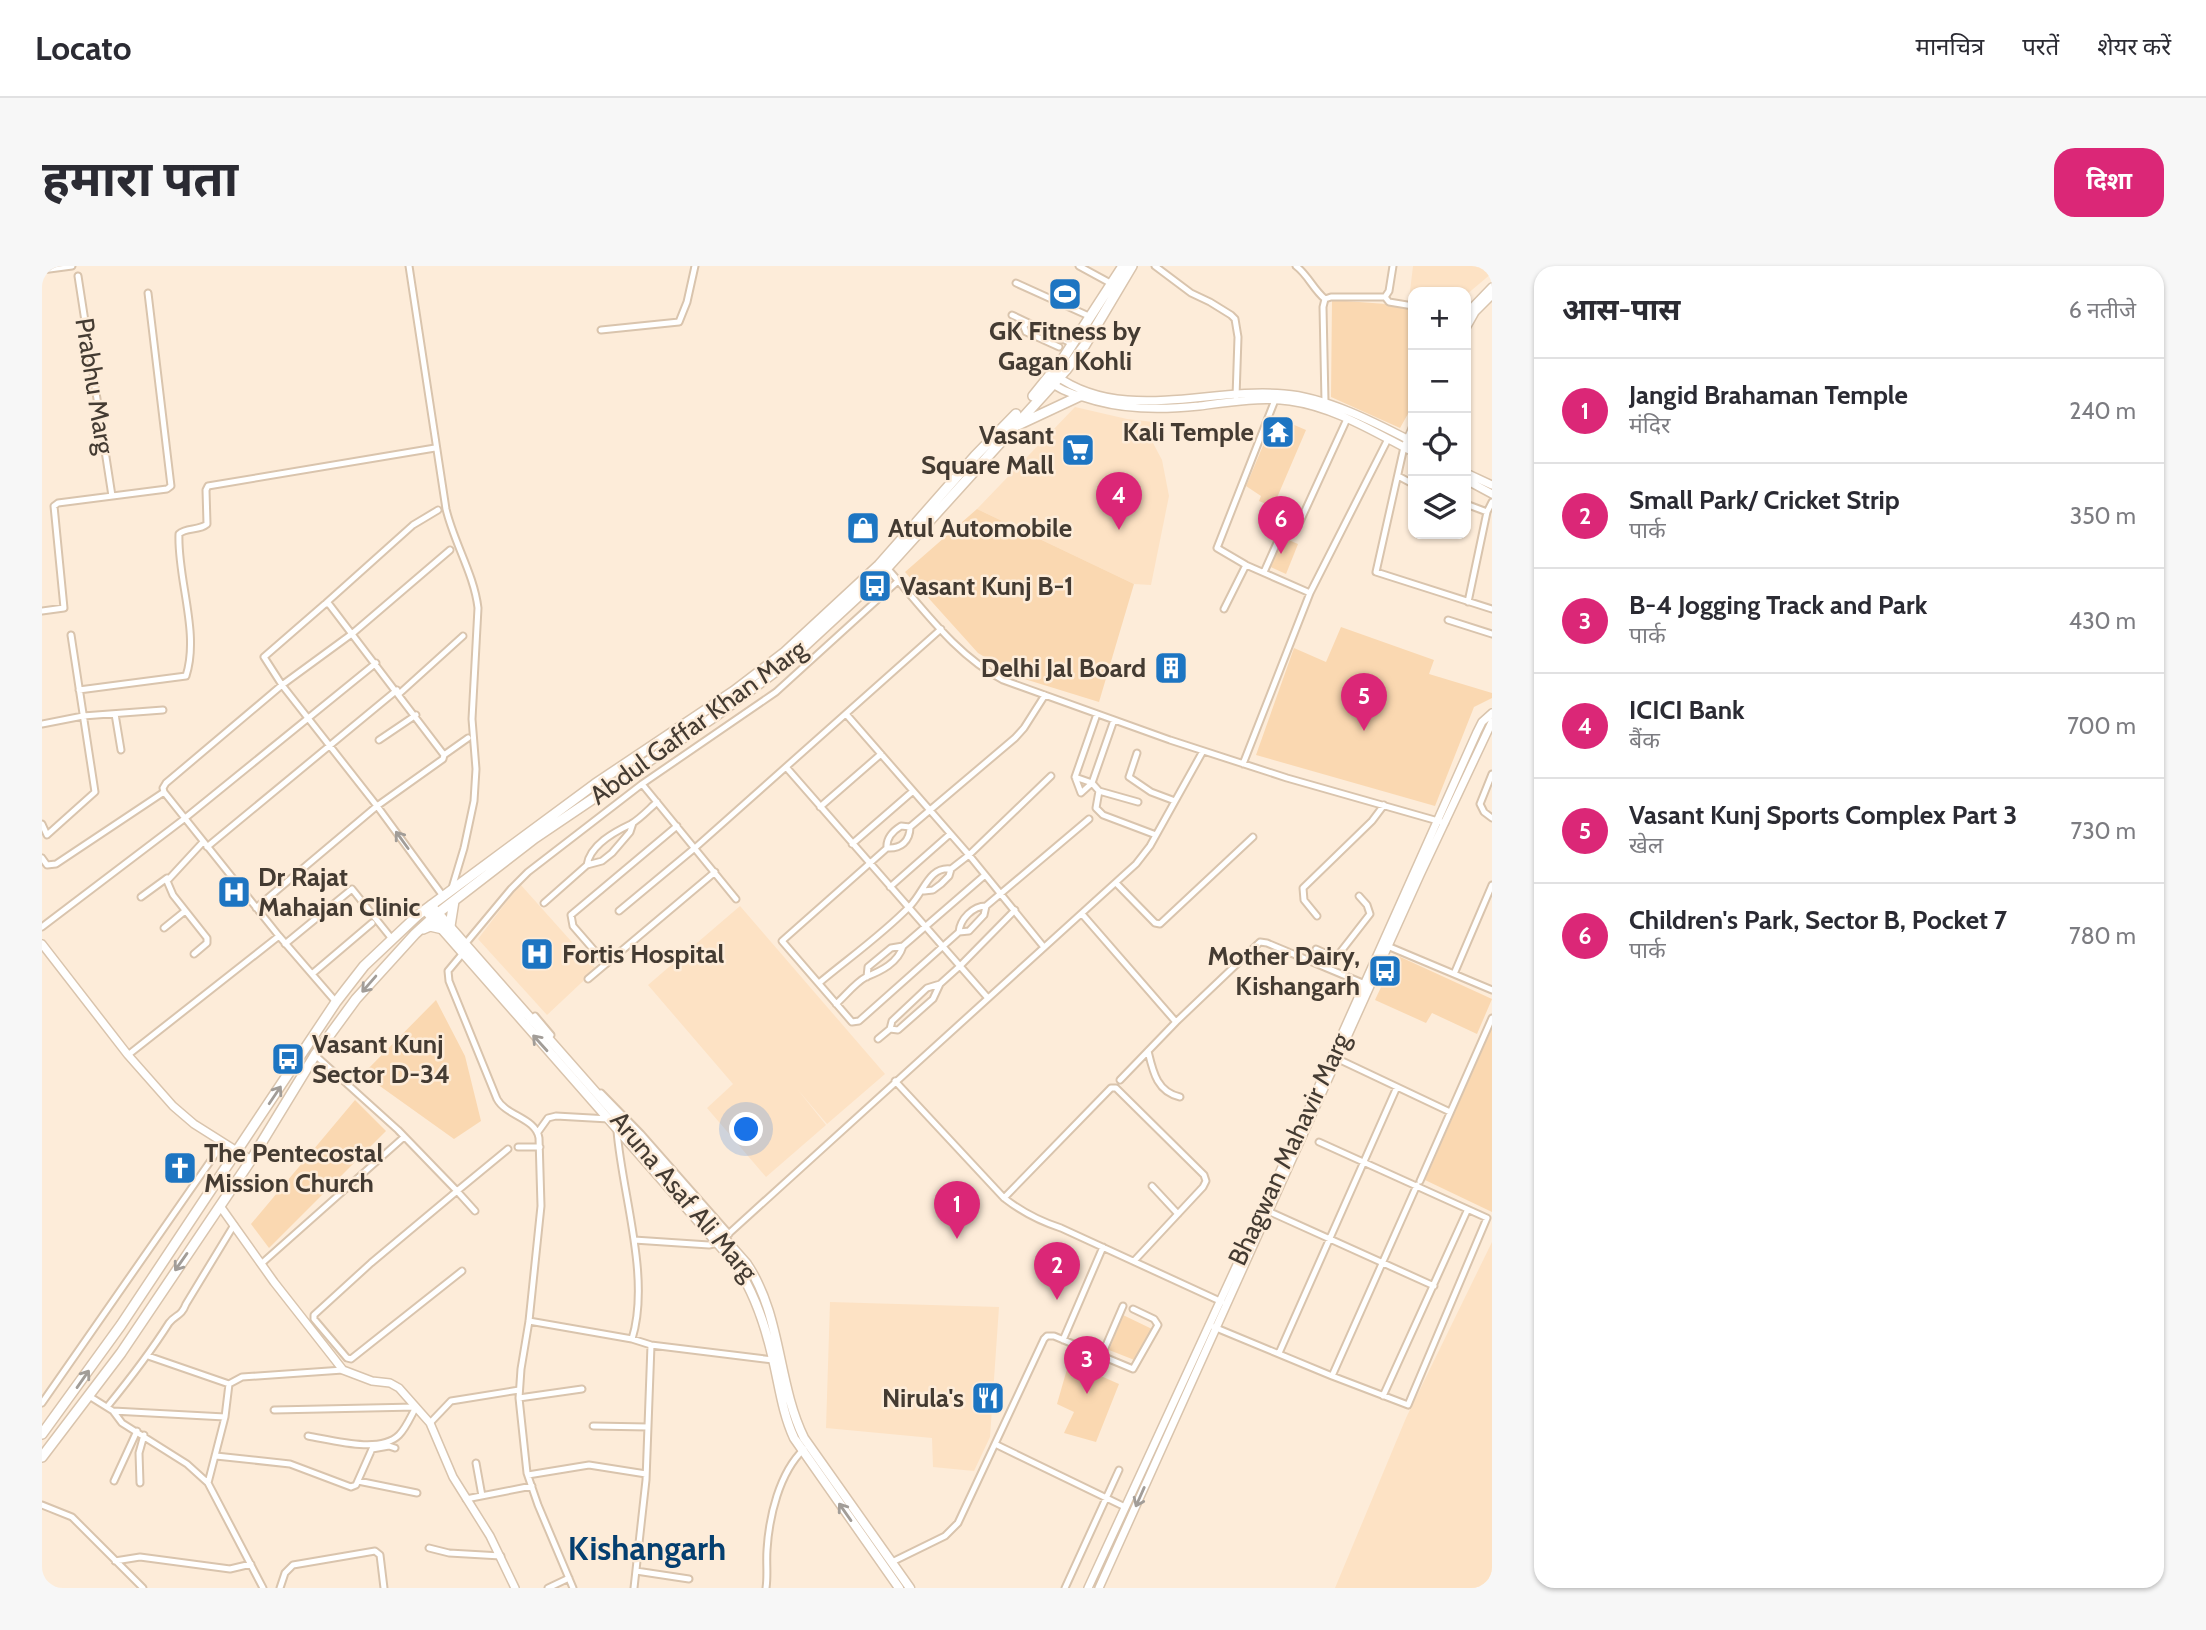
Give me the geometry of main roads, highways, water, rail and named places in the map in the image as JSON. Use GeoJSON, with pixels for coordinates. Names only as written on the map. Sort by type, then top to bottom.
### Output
{"type":"FeatureCollection","features":[{"type":"Feature","properties":{"kind":"main road","name":"Abdul Gaffar Khan Marg"},"geometry":{"type":"LineString","coordinates":[[450,896],[753,689],[822,632],[887,568],[1053,379],[1123,266]]}},
{"type":"Feature","properties":{"kind":"main road","name":"Abdul Gaffar Khan Marg"},"geometry":{"type":"LineString","coordinates":[[450,896],[595,784],[734,691],[785,652],[879,565],[950,484],[1085,345],[1132,266]]}},
{"type":"Feature","properties":{"kind":"main road"},"geometry":{"type":"LineString","coordinates":[[1012,428],[1080,396]]}},
{"type":"Feature","properties":{"kind":"main road"},"geometry":{"type":"LineString","coordinates":[[42,1434],[121,1325],[336,1002],[364,966],[392,939],[450,896]]}},
{"type":"Feature","properties":{"kind":"main road"},"geometry":{"type":"LineString","coordinates":[[415,933],[430,926],[446,928],[450,896]]}},
{"type":"Feature","properties":{"kind":"main road"},"geometry":{"type":"LineString","coordinates":[[42,1457],[89,1396],[220,1206],[315,1055],[356,999],[415,933],[429,912]]}},
{"type":"Feature","properties":{"kind":"main road","name":"Aruna Asaf Ali Marg"},"geometry":{"type":"LineString","coordinates":[[429,912],[466,943],[723,1239],[733,1261],[747,1281],[761,1319],[774,1360],[788,1423],[899,1588]]}},
{"type":"Feature","properties":{"kind":"main road","name":"Aruna Asaf Ali Marg"},"geometry":{"type":"LineString","coordinates":[[446,928],[463,953],[524,1026],[747,1264],[761,1290],[772,1320],[805,1448],[910,1588]]}},
{"type":"Feature","properties":{"kind":"place","name":"GK Fitness by Gagan Kohli"},"geometry":{"type":"Point","coordinates":[1065,294]}},
{"type":"Feature","properties":{"kind":"place","name":"Kali Temple"},"geometry":{"type":"Point","coordinates":[1278,432]}},
{"type":"Feature","properties":{"kind":"place","name":"Vasant Square Mall"},"geometry":{"type":"Point","coordinates":[1078,450]}},
{"type":"Feature","properties":{"kind":"place","name":"Atul Automobile"},"geometry":{"type":"Point","coordinates":[863,528]}},
{"type":"Feature","properties":{"kind":"place","name":"ICICI Bank"},"geometry":{"type":"Point","coordinates":[1119,530]}},
{"type":"Feature","properties":{"kind":"place","name":"Children's Park, Sector B, Pocket 7"},"geometry":{"type":"Point","coordinates":[1281,554]}},
{"type":"Feature","properties":{"kind":"place","name":"Vasant Kunj B-1"},"geometry":{"type":"Point","coordinates":[875,586]}},
{"type":"Feature","properties":{"kind":"place","name":"Delhi Jal Board"},"geometry":{"type":"Point","coordinates":[1171,668]}},
{"type":"Feature","properties":{"kind":"place","name":"Vasant Kunj Sports Complex Part 3"},"geometry":{"type":"Point","coordinates":[1364,731]}},
{"type":"Feature","properties":{"kind":"place","name":"Dr Rajat Mahajan Clinic"},"geometry":{"type":"Point","coordinates":[234,892]}},
{"type":"Feature","properties":{"kind":"place","name":"Fortis Hospital"},"geometry":{"type":"Point","coordinates":[537,954]}},
{"type":"Feature","properties":{"kind":"place","name":"Mother Dairy, Kishangarh"},"geometry":{"type":"Point","coordinates":[1385,971]}},
{"type":"Feature","properties":{"kind":"place","name":"Vasant Kunj Sector D-34"},"geometry":{"type":"Point","coordinates":[288,1059]}},
{"type":"Feature","properties":{"kind":"place","name":"The Pentecostal Mission Church"},"geometry":{"type":"Point","coordinates":[180,1168]}},
{"type":"Feature","properties":{"kind":"place","name":"Jangid Brahaman Temple"},"geometry":{"type":"Point","coordinates":[957,1239]}},
{"type":"Feature","properties":{"kind":"place","name":"Small Park/ Cricket Strip"},"geometry":{"type":"Point","coordinates":[1057,1300]}},
{"type":"Feature","properties":{"kind":"place","name":"B-4 Jogging Track and Park"},"geometry":{"type":"Point","coordinates":[1087,1394]}},
{"type":"Feature","properties":{"kind":"place","name":"Nirula's"},"geometry":{"type":"Point","coordinates":[988,1398]}},
{"type":"Feature","properties":{"kind":"district","name":"Kishangarh"},"geometry":{"type":"Point","coordinates":[647,1548]}}]}
